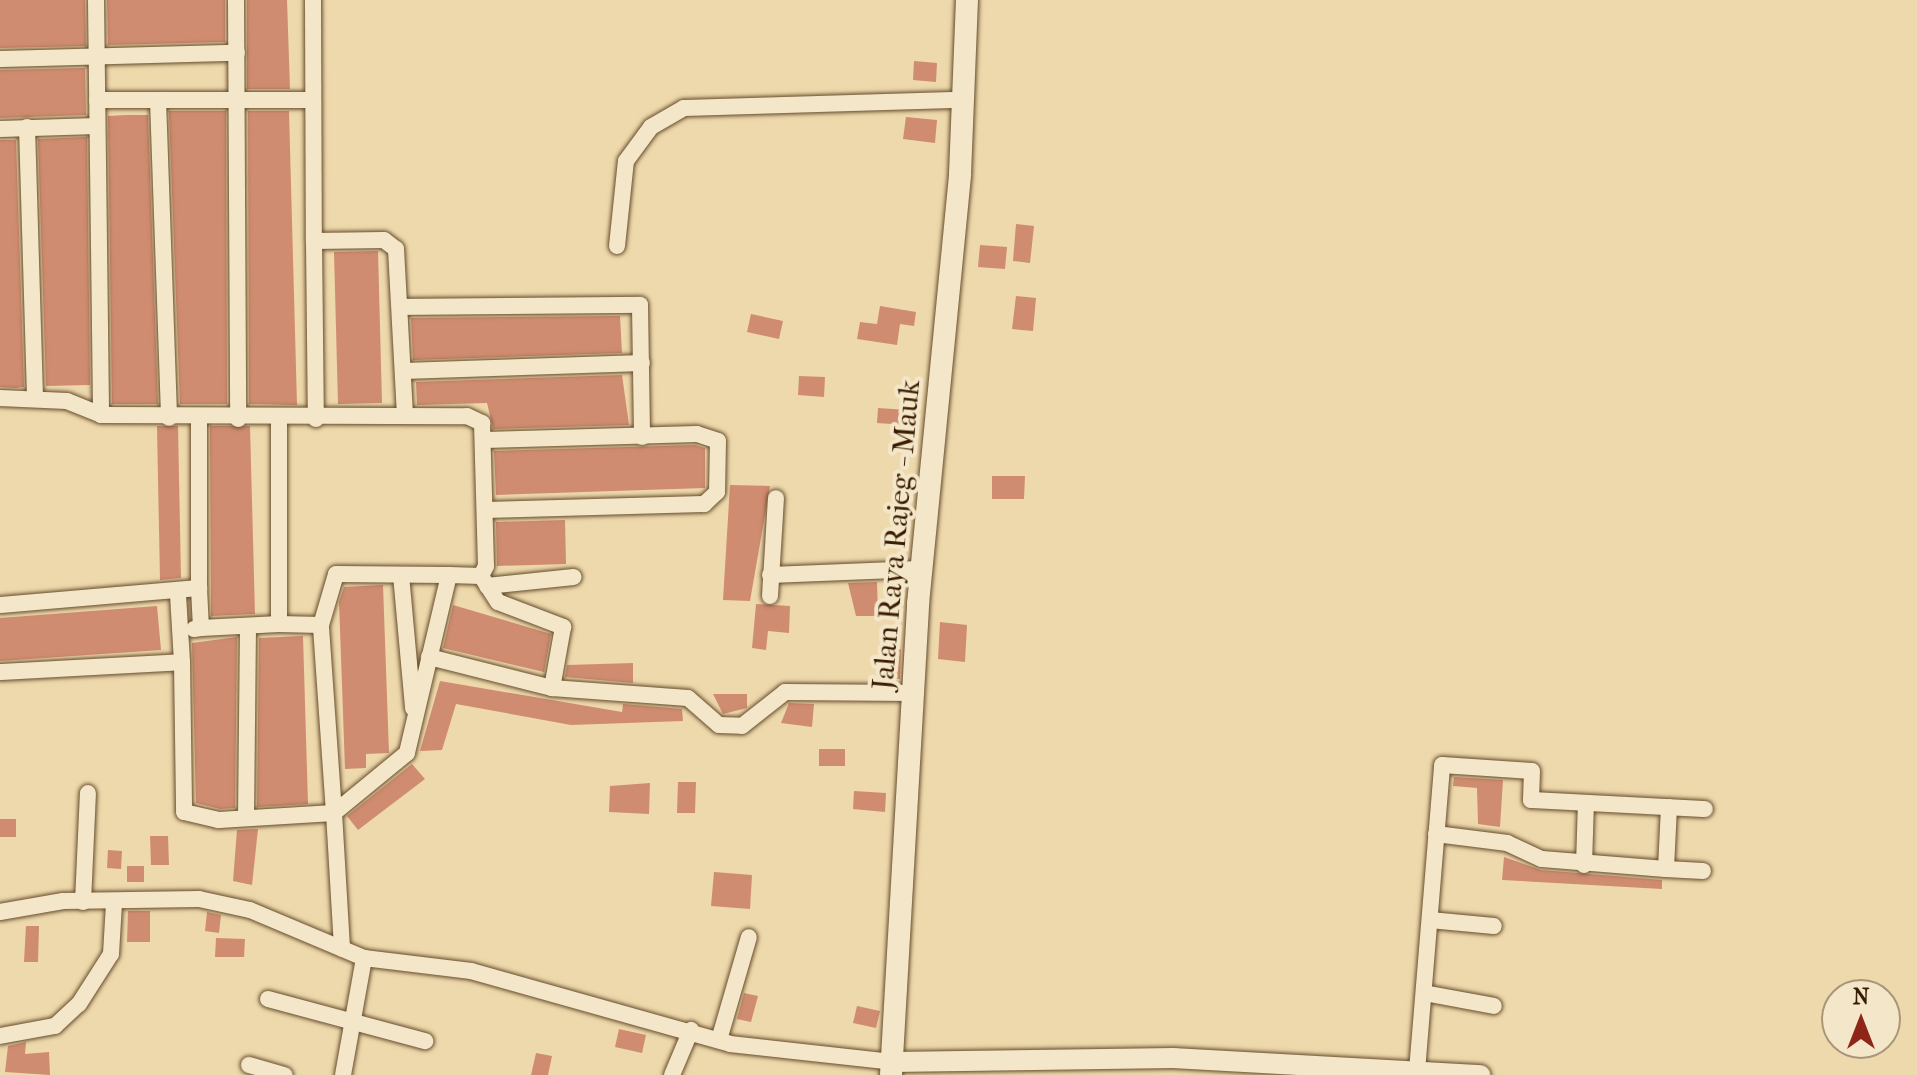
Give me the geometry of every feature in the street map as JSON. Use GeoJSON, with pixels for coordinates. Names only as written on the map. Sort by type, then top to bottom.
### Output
{"type":"FeatureCollection","features":[{"type":"Feature","properties":{"kind":"main road","name":"Jalan Raya Rajeg - Mauk"},"geometry":{"type":"LineString","coordinates":[[892,1068],[920,569],[967,0]]}},
{"type":"Feature","properties":{"kind":"street"},"geometry":{"type":"LineString","coordinates":[[96,0],[101,415]]}},
{"type":"Feature","properties":{"kind":"street"},"geometry":{"type":"LineString","coordinates":[[236,0],[238,419]]}},
{"type":"Feature","properties":{"kind":"street"},"geometry":{"type":"LineString","coordinates":[[313,0],[316,419]]}},
{"type":"Feature","properties":{"kind":"street"},"geometry":{"type":"LineString","coordinates":[[0,59],[237,53]]}},
{"type":"Feature","properties":{"kind":"street"},"geometry":{"type":"LineString","coordinates":[[97,100],[313,100]]}},
{"type":"Feature","properties":{"kind":"street"},"geometry":{"type":"LineString","coordinates":[[158,100],[169,418]]}},
{"type":"Feature","properties":{"kind":"street"},"geometry":{"type":"LineString","coordinates":[[617,246],[626,161],[651,127],[684,108],[961,100]]}},
{"type":"Feature","properties":{"kind":"street"},"geometry":{"type":"LineString","coordinates":[[0,129],[97,126]]}},
{"type":"Feature","properties":{"kind":"street"},"geometry":{"type":"LineString","coordinates":[[27,127],[35,399]]}},
{"type":"Feature","properties":{"kind":"street"},"geometry":{"type":"LineString","coordinates":[[314,241],[390,243],[399,257],[405,415]]}},
{"type":"Feature","properties":{"kind":"street"},"geometry":{"type":"LineString","coordinates":[[401,307],[628,301],[642,311],[642,437]]}},
{"type":"Feature","properties":{"kind":"street"},"geometry":{"type":"LineString","coordinates":[[404,371],[642,363]]}},
{"type":"Feature","properties":{"kind":"street"},"geometry":{"type":"LineString","coordinates":[[0,398],[35,399],[101,415],[199,420],[405,415],[478,418],[485,440],[484,581],[507,608],[563,627],[552,688]]}},
{"type":"Feature","properties":{"kind":"street"},"geometry":{"type":"LineString","coordinates":[[279,418],[279,624]]}},
{"type":"Feature","properties":{"kind":"street"},"geometry":{"type":"LineString","coordinates":[[199,420],[201,628]]}},
{"type":"Feature","properties":{"kind":"street"},"geometry":{"type":"LineString","coordinates":[[485,440],[716,436],[713,499],[485,510]]}},
{"type":"Feature","properties":{"kind":"street"},"geometry":{"type":"LineString","coordinates":[[770,596],[776,498]]}},
{"type":"Feature","properties":{"kind":"street"},"geometry":{"type":"LineString","coordinates":[[770,575],[920,569]]}},
{"type":"Feature","properties":{"kind":"street"},"geometry":{"type":"LineString","coordinates":[[342,949],[321,625],[336,574],[449,575],[484,581],[574,577]]}},
{"type":"Feature","properties":{"kind":"street"},"geometry":{"type":"LineString","coordinates":[[401,575],[414,721]]}},
{"type":"Feature","properties":{"kind":"street"},"geometry":{"type":"LineString","coordinates":[[178,595],[184,812],[246,818],[334,813],[407,753],[449,575]]}},
{"type":"Feature","properties":{"kind":"street"},"geometry":{"type":"LineString","coordinates":[[0,605],[178,595],[199,588]]}},
{"type":"Feature","properties":{"kind":"street"},"geometry":{"type":"LineString","coordinates":[[180,630],[279,624],[321,625]]}},
{"type":"Feature","properties":{"kind":"street"},"geometry":{"type":"LineString","coordinates":[[246,818],[248,626]]}},
{"type":"Feature","properties":{"kind":"street"},"geometry":{"type":"LineString","coordinates":[[429,657],[552,688],[688,698],[719,725],[742,726],[785,692],[913,693]]}},
{"type":"Feature","properties":{"kind":"street"},"geometry":{"type":"LineString","coordinates":[[0,672],[182,662]]}},
{"type":"Feature","properties":{"kind":"street"},"geometry":{"type":"LineString","coordinates":[[1417,1071],[1442,765],[1532,771],[1531,800],[1705,809]]}},
{"type":"Feature","properties":{"kind":"street"},"geometry":{"type":"LineString","coordinates":[[83,902],[88,793]]}},
{"type":"Feature","properties":{"kind":"street"},"geometry":{"type":"LineString","coordinates":[[1584,865],[1586,803]]}},
{"type":"Feature","properties":{"kind":"street"},"geometry":{"type":"LineString","coordinates":[[1666,869],[1669,807]]}},
{"type":"Feature","properties":{"kind":"street"},"geometry":{"type":"LineString","coordinates":[[1436,834],[1584,865],[1703,871]]}},
{"type":"Feature","properties":{"kind":"street"},"geometry":{"type":"LineString","coordinates":[[0,912],[83,902],[228,904],[364,958],[471,971],[719,1040],[800,1056],[892,1068],[1174,1058],[1368,1072],[1481,1075]]}},
{"type":"Feature","properties":{"kind":"street"},"geometry":{"type":"LineString","coordinates":[[0,1036],[55,1026],[79,1004],[111,954],[114,903]]}},
{"type":"Feature","properties":{"kind":"street"},"geometry":{"type":"LineString","coordinates":[[1430,920],[1494,926]]}},
{"type":"Feature","properties":{"kind":"street"},"geometry":{"type":"LineString","coordinates":[[719,1040],[749,937]]}},
{"type":"Feature","properties":{"kind":"street"},"geometry":{"type":"LineString","coordinates":[[343,1075],[355,1024],[364,958]]}},
{"type":"Feature","properties":{"kind":"street"},"geometry":{"type":"LineString","coordinates":[[1424,993],[1494,1006]]}},
{"type":"Feature","properties":{"kind":"street"},"geometry":{"type":"LineString","coordinates":[[268,999],[425,1041]]}},
{"type":"Feature","properties":{"kind":"street"},"geometry":{"type":"LineString","coordinates":[[672,1075],[691,1030]]}},
{"type":"Feature","properties":{"kind":"street"},"geometry":{"type":"LineString","coordinates":[[249,1065],[285,1075]]}},
{"type":"Feature","properties":{"kind":"building"},"geometry":{"type":"Polygon","coordinates":[[[0,0],[85,0],[86,46],[0,48],[0,0]]]}},
{"type":"Feature","properties":{"kind":"building"},"geometry":{"type":"Polygon","coordinates":[[[107,0],[225,0],[225,42],[108,45],[107,0]]]}},
{"type":"Feature","properties":{"kind":"building"},"geometry":{"type":"Polygon","coordinates":[[[247,0],[287,0],[290,89],[247,89],[247,0]]]}},
{"type":"Feature","properties":{"kind":"building"},"geometry":{"type":"Polygon","coordinates":[[[914,61],[937,63],[936,82],[913,80],[914,61]]]}},
{"type":"Feature","properties":{"kind":"building"},"geometry":{"type":"Polygon","coordinates":[[[85,68],[86,115],[0,118],[0,70],[85,68]]]}},
{"type":"Feature","properties":{"kind":"building"},"geometry":{"type":"Polygon","coordinates":[[[169,111],[226,111],[227,404],[180,404],[169,111]]]}},
{"type":"Feature","properties":{"kind":"building"},"geometry":{"type":"Polygon","coordinates":[[[248,111],[289,111],[297,405],[249,404],[248,111]]]}},
{"type":"Feature","properties":{"kind":"building"},"geometry":{"type":"Polygon","coordinates":[[[148,115],[158,404],[112,404],[108,116],[148,115]]]}},
{"type":"Feature","properties":{"kind":"building"},"geometry":{"type":"Polygon","coordinates":[[[906,117],[937,120],[935,143],[903,139],[906,117]]]}},
{"type":"Feature","properties":{"kind":"building"},"geometry":{"type":"Polygon","coordinates":[[[87,137],[90,385],[46,386],[38,139],[87,137]]]}},
{"type":"Feature","properties":{"kind":"building"},"geometry":{"type":"Polygon","coordinates":[[[0,140],[16,140],[24,387],[16,388],[0,387],[0,140]]]}},
{"type":"Feature","properties":{"kind":"building"},"geometry":{"type":"Polygon","coordinates":[[[1016,224],[1034,226],[1030,263],[1013,261],[1016,224]]]}},
{"type":"Feature","properties":{"kind":"building"},"geometry":{"type":"Polygon","coordinates":[[[980,245],[1007,247],[1005,269],[978,267],[980,245]]]}},
{"type":"Feature","properties":{"kind":"building"},"geometry":{"type":"Polygon","coordinates":[[[378,251],[382,403],[338,404],[334,252],[378,251]]]}},
{"type":"Feature","properties":{"kind":"building"},"geometry":{"type":"Polygon","coordinates":[[[1016,296],[1036,298],[1033,331],[1012,329],[1016,296]]]}},
{"type":"Feature","properties":{"kind":"building"},"geometry":{"type":"Polygon","coordinates":[[[880,306],[916,312],[914,326],[900,324],[897,345],[857,339],[860,322],[877,324],[880,306]]]}},
{"type":"Feature","properties":{"kind":"building"},"geometry":{"type":"Polygon","coordinates":[[[751,314],[783,321],[779,339],[747,332],[751,314]]]}},
{"type":"Feature","properties":{"kind":"building"},"geometry":{"type":"Polygon","coordinates":[[[620,316],[622,353],[413,360],[411,318],[620,316]]]}},
{"type":"Feature","properties":{"kind":"building"},"geometry":{"type":"Polygon","coordinates":[[[622,375],[629,425],[493,429],[487,403],[417,405],[416,382],[622,375]]]}},
{"type":"Feature","properties":{"kind":"building"},"geometry":{"type":"Polygon","coordinates":[[[799,376],[825,377],[824,397],[798,395],[799,376]]]}},
{"type":"Feature","properties":{"kind":"building"},"geometry":{"type":"Polygon","coordinates":[[[878,408],[907,410],[906,425],[877,423],[878,408]]]}},
{"type":"Feature","properties":{"kind":"building"},"geometry":{"type":"Polygon","coordinates":[[[157,426],[178,426],[181,578],[160,580],[157,426]]]}},
{"type":"Feature","properties":{"kind":"building"},"geometry":{"type":"Polygon","coordinates":[[[210,426],[250,426],[255,614],[211,616],[210,426]]]}},
{"type":"Feature","properties":{"kind":"building"},"geometry":{"type":"Polygon","coordinates":[[[695,445],[705,448],[705,488],[496,495],[494,451],[695,445]]]}},
{"type":"Feature","properties":{"kind":"building"},"geometry":{"type":"Polygon","coordinates":[[[992,476],[1025,476],[1024,499],[992,499],[992,476]]]}},
{"type":"Feature","properties":{"kind":"building"},"geometry":{"type":"Polygon","coordinates":[[[730,485],[770,486],[750,601],[723,600],[730,485]]]}},
{"type":"Feature","properties":{"kind":"building"},"geometry":{"type":"Polygon","coordinates":[[[565,520],[566,564],[497,566],[496,522],[565,520]]]}},
{"type":"Feature","properties":{"kind":"building"},"geometry":{"type":"Polygon","coordinates":[[[877,582],[878,616],[856,616],[848,583],[877,582]]]}},
{"type":"Feature","properties":{"kind":"building"},"geometry":{"type":"Polygon","coordinates":[[[383,585],[389,753],[366,754],[366,768],[345,769],[339,602],[344,587],[383,585]]]}},
{"type":"Feature","properties":{"kind":"building"},"geometry":{"type":"Polygon","coordinates":[[[756,604],[790,606],[789,633],[768,631],[766,650],[752,648],[756,604]]]}},
{"type":"Feature","properties":{"kind":"building"},"geometry":{"type":"Polygon","coordinates":[[[453,605],[551,634],[544,672],[443,648],[453,605]]]}},
{"type":"Feature","properties":{"kind":"building"},"geometry":{"type":"Polygon","coordinates":[[[157,606],[161,650],[0,661],[0,618],[157,606]]]}},
{"type":"Feature","properties":{"kind":"building"},"geometry":{"type":"Polygon","coordinates":[[[940,622],[967,625],[965,662],[938,659],[940,622]]]}},
{"type":"Feature","properties":{"kind":"building"},"geometry":{"type":"Polygon","coordinates":[[[303,636],[308,804],[257,807],[259,638],[303,636]]]}},
{"type":"Feature","properties":{"kind":"building"},"geometry":{"type":"Polygon","coordinates":[[[237,637],[235,808],[220,809],[196,803],[192,643],[237,637]]]}},
{"type":"Feature","properties":{"kind":"building"},"geometry":{"type":"Polygon","coordinates":[[[886,649],[901,649],[900,679],[885,679],[886,649]]]}},
{"type":"Feature","properties":{"kind":"building"},"geometry":{"type":"Polygon","coordinates":[[[633,663],[633,683],[565,677],[567,665],[633,663]]]}},
{"type":"Feature","properties":{"kind":"building"},"geometry":{"type":"Polygon","coordinates":[[[440,681],[622,712],[623,704],[682,709],[683,721],[571,725],[456,704],[442,750],[420,751],[440,681]]]}},
{"type":"Feature","properties":{"kind":"building"},"geometry":{"type":"Polygon","coordinates":[[[713,694],[747,694],[747,708],[723,714],[713,694]]]}},
{"type":"Feature","properties":{"kind":"building"},"geometry":{"type":"Polygon","coordinates":[[[789,703],[814,704],[812,727],[781,723],[789,703]]]}},
{"type":"Feature","properties":{"kind":"building"},"geometry":{"type":"Polygon","coordinates":[[[819,749],[845,749],[845,766],[819,766],[819,749]]]}},
{"type":"Feature","properties":{"kind":"building"},"geometry":{"type":"Polygon","coordinates":[[[412,764],[425,779],[358,830],[347,816],[412,764]]]}},
{"type":"Feature","properties":{"kind":"building"},"geometry":{"type":"Polygon","coordinates":[[[1454,777],[1503,780],[1500,827],[1478,824],[1477,788],[1453,786],[1454,777]]]}},
{"type":"Feature","properties":{"kind":"building"},"geometry":{"type":"Polygon","coordinates":[[[678,782],[696,782],[695,813],[677,813],[678,782]]]}},
{"type":"Feature","properties":{"kind":"building"},"geometry":{"type":"Polygon","coordinates":[[[650,783],[649,814],[609,812],[610,786],[650,783]]]}},
{"type":"Feature","properties":{"kind":"building"},"geometry":{"type":"Polygon","coordinates":[[[854,791],[886,793],[885,812],[853,809],[854,791]]]}},
{"type":"Feature","properties":{"kind":"building"},"geometry":{"type":"Polygon","coordinates":[[[0,819],[16,819],[16,837],[0,837],[0,819]]]}},
{"type":"Feature","properties":{"kind":"building"},"geometry":{"type":"Polygon","coordinates":[[[258,829],[252,885],[233,881],[237,830],[258,829]]]}},
{"type":"Feature","properties":{"kind":"building"},"geometry":{"type":"Polygon","coordinates":[[[150,836],[168,836],[169,865],[151,865],[150,836]]]}},
{"type":"Feature","properties":{"kind":"building"},"geometry":{"type":"Polygon","coordinates":[[[108,850],[122,851],[121,869],[107,868],[108,850]]]}},
{"type":"Feature","properties":{"kind":"building"},"geometry":{"type":"Polygon","coordinates":[[[1504,857],[1541,870],[1662,880],[1662,889],[1502,880],[1504,857]]]}},
{"type":"Feature","properties":{"kind":"building"},"geometry":{"type":"Polygon","coordinates":[[[127,866],[144,866],[144,882],[127,882],[127,866]]]}},
{"type":"Feature","properties":{"kind":"building"},"geometry":{"type":"Polygon","coordinates":[[[714,872],[752,875],[750,909],[711,906],[714,872]]]}},
{"type":"Feature","properties":{"kind":"building"},"geometry":{"type":"Polygon","coordinates":[[[128,911],[150,911],[150,942],[127,942],[128,911]]]}},
{"type":"Feature","properties":{"kind":"building"},"geometry":{"type":"Polygon","coordinates":[[[207,912],[221,915],[219,933],[205,931],[207,912]]]}},
{"type":"Feature","properties":{"kind":"building"},"geometry":{"type":"Polygon","coordinates":[[[26,926],[39,926],[38,962],[24,962],[26,926]]]}},
{"type":"Feature","properties":{"kind":"building"},"geometry":{"type":"Polygon","coordinates":[[[216,938],[245,939],[244,957],[215,957],[216,938]]]}},
{"type":"Feature","properties":{"kind":"building"},"geometry":{"type":"Polygon","coordinates":[[[744,993],[758,996],[751,1022],[737,1019],[744,993]]]}},
{"type":"Feature","properties":{"kind":"building"},"geometry":{"type":"Polygon","coordinates":[[[857,1006],[880,1011],[876,1028],[853,1023],[857,1006]]]}},
{"type":"Feature","properties":{"kind":"building"},"geometry":{"type":"Polygon","coordinates":[[[619,1029],[646,1035],[642,1053],[615,1047],[619,1029]]]}},
{"type":"Feature","properties":{"kind":"building"},"geometry":{"type":"Polygon","coordinates":[[[26,1042],[25,1054],[49,1052],[50,1075],[5,1072],[8,1046],[26,1042]]]}},
{"type":"Feature","properties":{"kind":"building"},"geometry":{"type":"Polygon","coordinates":[[[536,1053],[552,1056],[548,1075],[531,1075],[536,1053]]]}}]}
